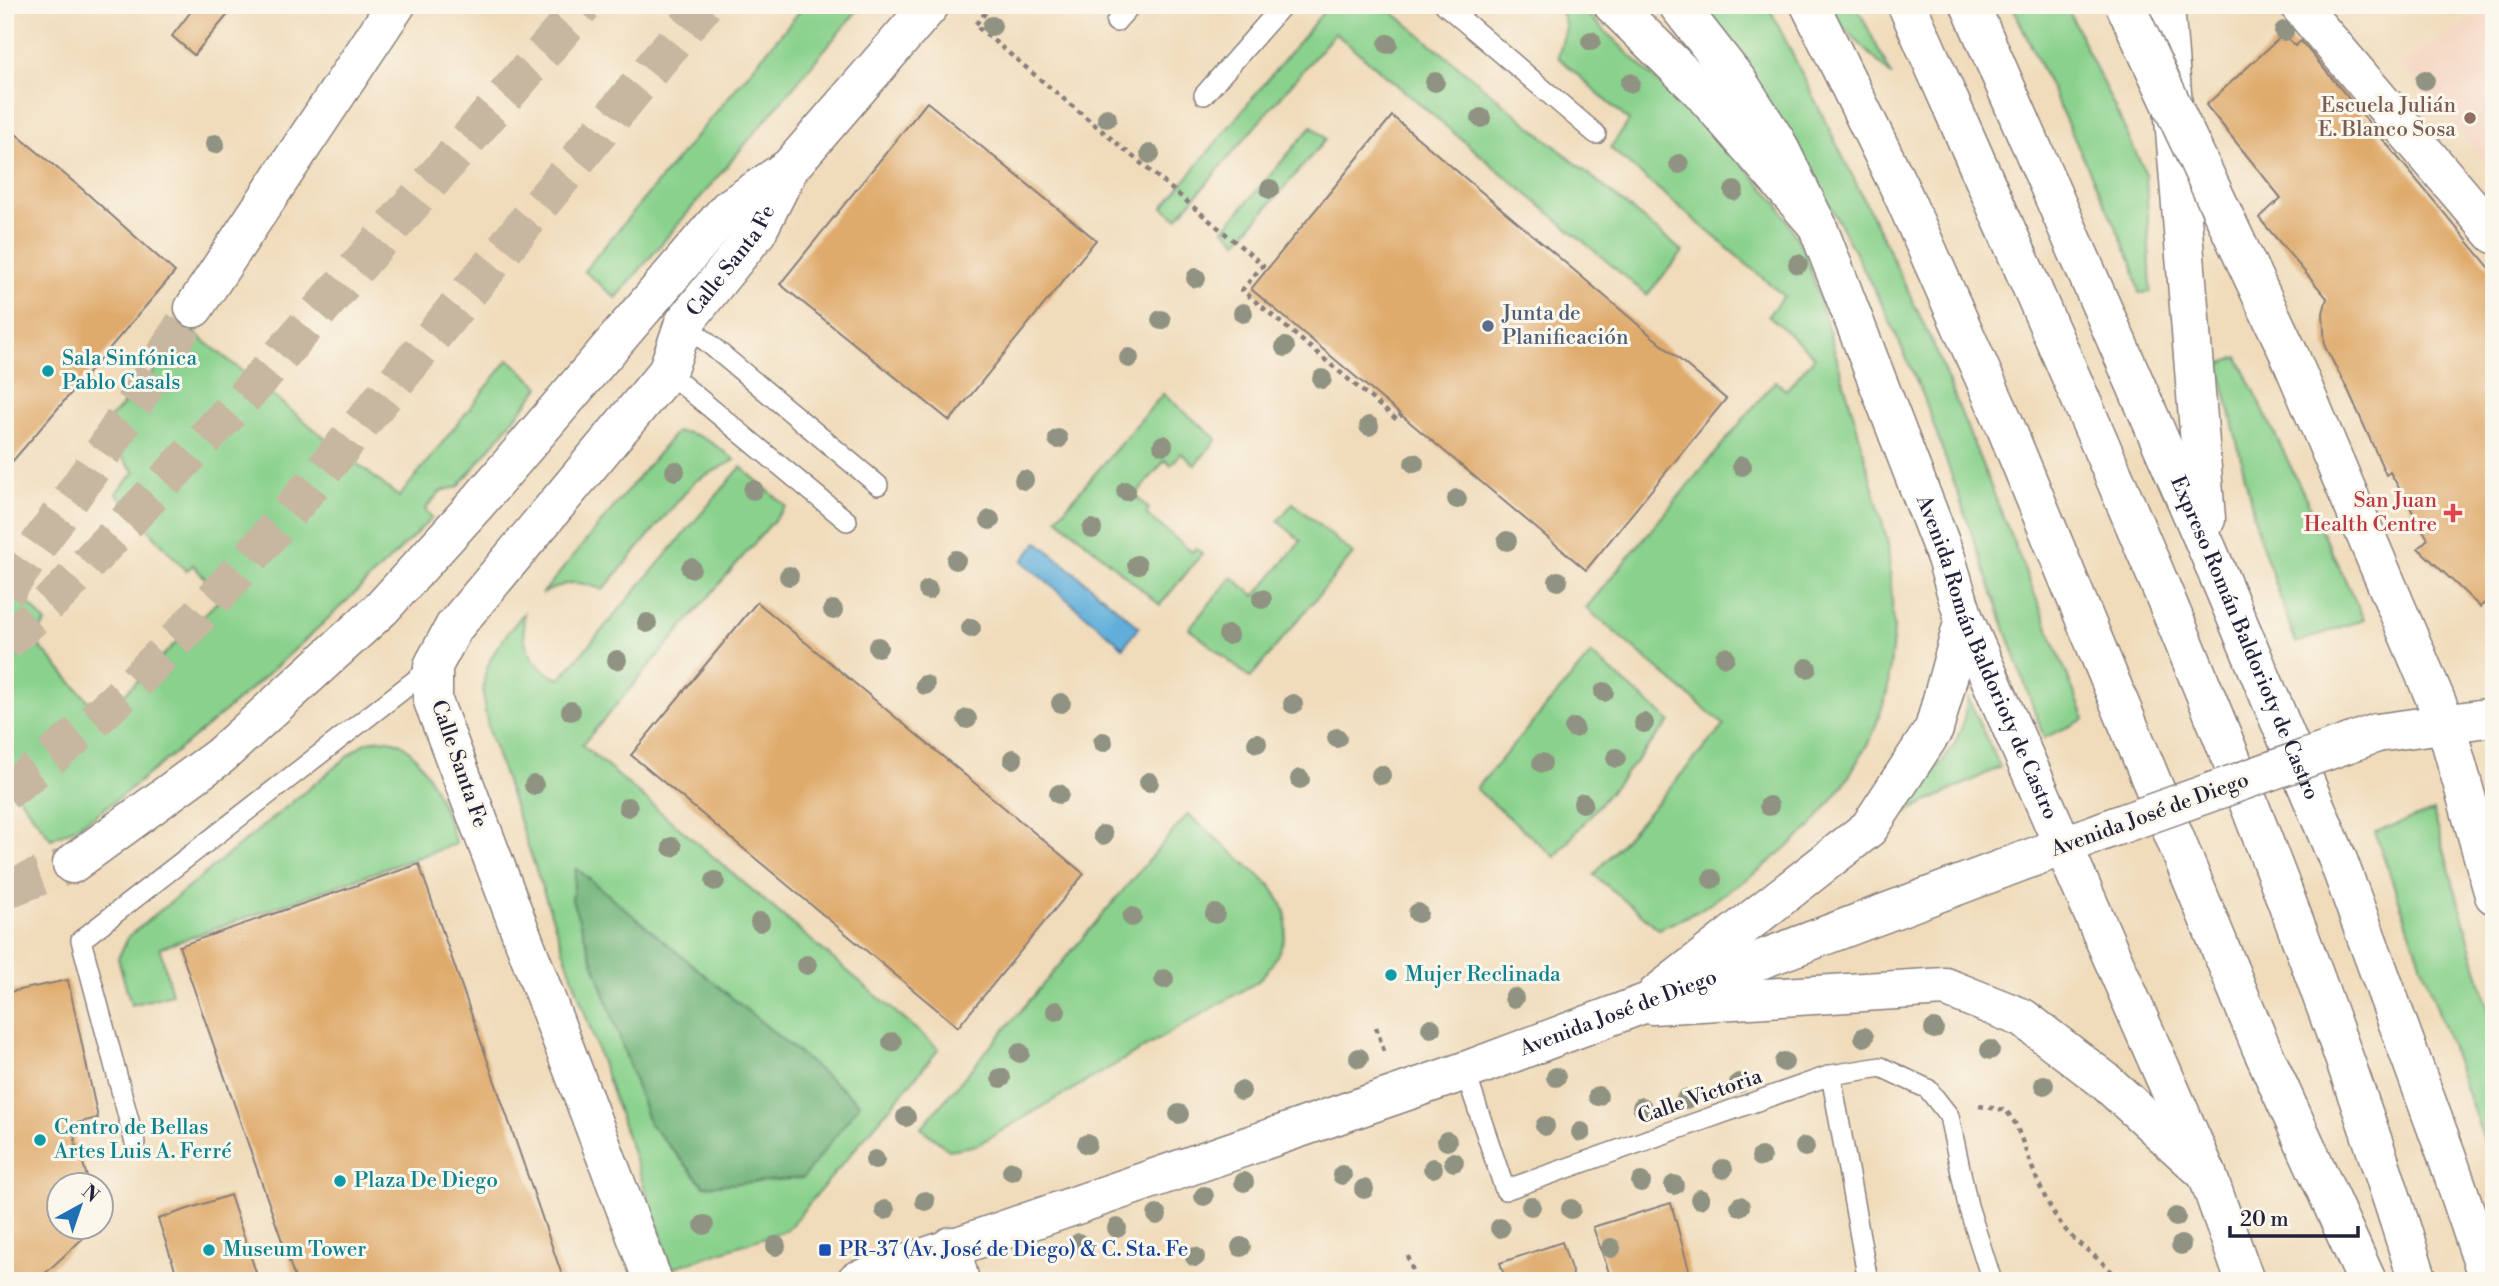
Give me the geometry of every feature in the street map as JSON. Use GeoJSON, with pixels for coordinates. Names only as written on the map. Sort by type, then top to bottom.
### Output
{"type":"FeatureCollection","features":[{"type":"Feature","properties":{"kind":"main road"},"geometry":{"type":"LineString","coordinates":[[194,308],[396,5]]}},
{"type":"Feature","properties":{"kind":"main road"},"geometry":{"type":"LineString","coordinates":[[72,864],[220,756],[382,608],[478,502],[728,209],[790,167],[930,5]]}},
{"type":"Feature","properties":{"kind":"main road"},"geometry":{"type":"LineString","coordinates":[[1613,5],[1700,90],[1817,225]]}},
{"type":"Feature","properties":{"kind":"main road"},"geometry":{"type":"LineString","coordinates":[[1678,5],[1739,83],[1776,141],[1817,225]]}},
{"type":"Feature","properties":{"kind":"main road"},"geometry":{"type":"LineString","coordinates":[[1810,5],[1903,195],[2002,418],[2261,1047],[2367,1281]]}},
{"type":"Feature","properties":{"kind":"main road"},"geometry":{"type":"LineString","coordinates":[[1908,5],[2048,322],[2174,620],[2287,899],[2354,1084],[2418,1281]]}},
{"type":"Feature","properties":{"kind":"main road","name":"Expreso Román Baldorioty de Castro"},"geometry":{"type":"LineString","coordinates":[[1970,5],[2209,553],[2338,860],[2447,1157],[2489,1281]]}},
{"type":"Feature","properties":{"kind":"main road"},"geometry":{"type":"LineString","coordinates":[[2124,5],[2289,354],[2445,722],[2494,895]]}},
{"type":"Feature","properties":{"kind":"main road"},"geometry":{"type":"LineString","coordinates":[[2165,5],[2209,553]]}},
{"type":"Feature","properties":{"kind":"main road"},"geometry":{"type":"LineString","coordinates":[[2299,5],[2494,234]]}},
{"type":"Feature","properties":{"kind":"main road","name":"Calle Santa Fe"},"geometry":{"type":"LineString","coordinates":[[653,1281],[433,701],[433,666],[454,627],[667,372],[684,323],[757,232],[790,167]]}},
{"type":"Feature","properties":{"kind":"main road","name":"Avenida Román Baldorioty de Castro"},"geometry":{"type":"LineString","coordinates":[[1817,225],[1946,558],[1964,619],[2207,1174],[2245,1281]]}},
{"type":"Feature","properties":{"kind":"main road"},"geometry":{"type":"LineString","coordinates":[[1643,1006],[1869,828],[1934,729],[1964,619]]}},
{"type":"Feature","properties":{"kind":"main road","name":"Avenida José de Diego"},"geometry":{"type":"LineString","coordinates":[[856,1281],[956,1264],[2116,826],[2377,733],[2494,717]]}},
{"type":"Feature","properties":{"kind":"main road"},"geometry":{"type":"LineString","coordinates":[[1643,1006],[1945,987],[2023,1018],[2104,1080],[2207,1174]]}},
{"type":"Feature","properties":{"kind":"lane"},"geometry":{"type":"LineString","coordinates":[[1116,22],[1130,5]]}},
{"type":"Feature","properties":{"kind":"lane"},"geometry":{"type":"LineString","coordinates":[[1205,95],[1283,5]]}},
{"type":"Feature","properties":{"kind":"lane"},"geometry":{"type":"LineString","coordinates":[[1445,5],[1596,134]]}},
{"type":"Feature","properties":{"kind":"lane"},"geometry":{"type":"LineString","coordinates":[[684,323],[878,485]]}},
{"type":"Feature","properties":{"kind":"lane"},"geometry":{"type":"LineString","coordinates":[[667,372],[846,521]]}},
{"type":"Feature","properties":{"kind":"lane"},"geometry":{"type":"LineString","coordinates":[[135,1143],[81,940],[433,666]]}},
{"type":"Feature","properties":{"kind":"lane"},"geometry":{"type":"LineString","coordinates":[[1868,1281],[1831,1075],[1881,1067],[1928,1089],[1949,1116],[1968,1206],[1992,1281]]}},
{"type":"Feature","properties":{"kind":"lane","name":"Calle Victoria"},"geometry":{"type":"LineString","coordinates":[[1465,1071],[1505,1190],[1831,1075]]}},
{"type":"Feature","properties":{"kind":"path"},"geometry":{"type":"LineString","coordinates":[[992,5],[975,25],[1264,265],[1242,290],[1397,420],[1401,415]]}},
{"type":"Feature","properties":{"kind":"path"},"geometry":{"type":"LineString","coordinates":[[1949,1116],[1979,1106],[2007,1110],[2015,1123],[2051,1211],[2071,1236],[2112,1269],[2119,1281]]}},
{"type":"Feature","properties":{"kind":"path"},"geometry":{"type":"LineString","coordinates":[[1408,1256],[1416,1281]]}},
{"type":"Feature","properties":{"kind":"shaded area","name":"Escuela Julián E. Blanco Sosa"},"geometry":{"type":"Polygon","coordinates":[[[2494,5],[2494,172],[2399,64],[2494,5]]]}},
{"type":"Feature","properties":{"kind":"green space"},"geometry":{"type":"Polygon","coordinates":[[[805,5],[862,5],[616,298],[584,271],[805,5]]]}},
{"type":"Feature","properties":{"kind":"green space"},"geometry":{"type":"Polygon","coordinates":[[[1329,5],[1384,5],[1683,252],[1647,295],[1335,33],[1177,218],[1163,207],[1329,5]]]}},
{"type":"Feature","properties":{"kind":"green space"},"geometry":{"type":"Polygon","coordinates":[[[1559,5],[1578,5],[1740,161],[1778,204],[1807,257],[1888,544],[1894,630],[1887,694],[1872,736],[1845,783],[1810,828],[1760,870],[1698,911],[1659,929],[1594,875],[1724,725],[1586,608],[1775,381],[1786,390],[1815,357],[1768,315],[1784,296],[1610,148],[1629,121],[1558,57],[1566,27],[1559,5]]]}},
{"type":"Feature","properties":{"kind":"green space"},"geometry":{"type":"Polygon","coordinates":[[[1701,5],[1768,5],[1934,346],[2085,719],[2044,738],[1923,395],[1884,308],[1798,145],[1701,5]]]}},
{"type":"Feature","properties":{"kind":"green space"},"geometry":{"type":"Polygon","coordinates":[[[1829,5],[1856,5],[1892,76],[1837,21],[1829,5]]]}},
{"type":"Feature","properties":{"kind":"green space"},"geometry":{"type":"Polygon","coordinates":[[[2012,5],[2066,5],[2146,174],[2151,292],[2139,293],[2132,262],[2012,5]]]}},
{"type":"Feature","properties":{"kind":"green space"},"geometry":{"type":"Polygon","coordinates":[[[1312,126],[1326,139],[1238,241],[1224,229],[1312,126]]]}},
{"type":"Feature","properties":{"kind":"green space"},"geometry":{"type":"Polygon","coordinates":[[[192,331],[399,497],[509,359],[540,387],[458,487],[441,491],[425,509],[432,518],[300,645],[232,706],[122,795],[81,824],[51,839],[5,779],[5,600],[16,589],[46,623],[32,638],[102,716],[222,597],[193,565],[186,571],[116,493],[135,472],[98,431],[192,331]]]}},
{"type":"Feature","properties":{"kind":"green space"},"geometry":{"type":"Polygon","coordinates":[[[2238,357],[2364,619],[2296,643],[2258,533],[2219,364],[2238,357]]]}},
{"type":"Feature","properties":{"kind":"green space"},"geometry":{"type":"Polygon","coordinates":[[[1163,394],[1217,439],[1195,465],[1181,453],[1171,465],[1165,460],[1135,496],[1149,509],[1146,514],[1192,552],[1196,548],[1202,554],[1160,605],[1057,518],[1163,394]]]}},
{"type":"Feature","properties":{"kind":"green space"},"geometry":{"type":"Polygon","coordinates":[[[675,433],[702,437],[735,460],[695,481],[603,590],[586,584],[572,583],[542,594],[675,433]]]}},
{"type":"Feature","properties":{"kind":"green space"},"geometry":{"type":"Polygon","coordinates":[[[741,467],[786,506],[582,745],[939,1049],[787,1230],[672,1268],[490,735],[484,682],[492,656],[524,613],[524,635],[530,653],[541,668],[560,679],[741,467]]]}},
{"type":"Feature","properties":{"kind":"green space"},"geometry":{"type":"Polygon","coordinates":[[[1293,503],[1353,554],[1250,678],[1189,628],[1232,577],[1255,596],[1301,541],[1278,521],[1293,503]]]}},
{"type":"Feature","properties":{"kind":"green space"},"geometry":{"type":"Polygon","coordinates":[[[1591,654],[1670,721],[1555,857],[1476,789],[1591,654]]]}},
{"type":"Feature","properties":{"kind":"green space"},"geometry":{"type":"Polygon","coordinates":[[[1968,698],[2000,767],[1904,813],[1953,747],[1962,727],[1968,698]]]}},
{"type":"Feature","properties":{"kind":"green space"},"geometry":{"type":"Polygon","coordinates":[[[379,739],[401,744],[419,762],[441,804],[456,844],[160,948],[172,994],[131,1005],[118,958],[129,936],[363,744],[379,739]]]}},
{"type":"Feature","properties":{"kind":"green space"},"geometry":{"type":"Polygon","coordinates":[[[2433,811],[2494,1029],[2494,1169],[2375,832],[2433,811]]]}},
{"type":"Feature","properties":{"kind":"green space"},"geometry":{"type":"Polygon","coordinates":[[[1188,814],[1271,886],[1280,900],[1286,916],[1285,935],[1269,968],[1257,982],[977,1145],[949,1150],[921,1128],[1188,814]]]}},
{"type":"Feature","properties":{"kind":"green space"},"geometry":{"type":"Polygon","coordinates":[[[576,868],[860,1104],[803,1178],[704,1186],[649,1123],[572,900],[576,868]]]}},
{"type":"Feature","properties":{"kind":"water"},"geometry":{"type":"Polygon","coordinates":[[[1038,542],[1139,627],[1123,647],[1022,561],[1038,542]]]}},
{"type":"Feature","properties":{"kind":"building"},"geometry":{"type":"Polygon","coordinates":[[[196,5],[236,5],[194,55],[172,36],[196,5]]]}},
{"type":"Feature","properties":{"kind":"building"},"geometry":{"type":"Polygon","coordinates":[[[2284,34],[2295,46],[2301,41],[2494,273],[2494,605],[2488,600],[2480,607],[2418,548],[2428,539],[2390,472],[2386,475],[2349,392],[2325,347],[2323,313],[2327,298],[2259,218],[2281,198],[2206,105],[2284,34]]]}},
{"type":"Feature","properties":{"kind":"building"},"geometry":{"type":"Polygon","coordinates":[[[927,102],[1096,240],[950,421],[780,284],[927,102]]]}},
{"type":"Feature","properties":{"kind":"building"},"geometry":{"type":"Polygon","coordinates":[[[1392,116],[1726,399],[1586,570],[1251,289],[1392,116]]]}},
{"type":"Feature","properties":{"kind":"building","name":"Sala Sinfónica Pablo Casals"},"geometry":{"type":"Polygon","coordinates":[[[5,125],[175,272],[5,470],[5,125]]]}},
{"type":"Feature","properties":{"kind":"building"},"geometry":{"type":"Polygon","coordinates":[[[757,602],[1084,874],[958,1027],[631,755],[757,602]]]}},
{"type":"Feature","properties":{"kind":"building"},"geometry":{"type":"Polygon","coordinates":[[[419,864],[564,1281],[296,1281],[179,946],[419,864]]]}},
{"type":"Feature","properties":{"kind":"building","name":"Centro de Bellas Artes Luis A. Ferré"},"geometry":{"type":"Polygon","coordinates":[[[68,980],[98,1118],[72,1124],[78,1157],[81,1156],[85,1170],[46,1170],[46,1240],[81,1240],[37,1281],[5,1281],[5,993],[68,980]]]}},
{"type":"Feature","properties":{"kind":"building","name":"Museum Tower"},"geometry":{"type":"Polygon","coordinates":[[[230,1195],[259,1281],[179,1281],[158,1219],[230,1195]]]}},
{"type":"Feature","properties":{"kind":"building"},"geometry":{"type":"Polygon","coordinates":[[[1671,1203],[1692,1281],[1612,1281],[1593,1227],[1671,1203]]]}},
{"type":"Feature","properties":{"kind":"building"},"geometry":{"type":"Polygon","coordinates":[[[1562,1242],[1575,1281],[1506,1281],[1500,1263],[1562,1242]]]}},
{"type":"Feature","properties":{"kind":"tunnel"},"geometry":{"type":"LineString","coordinates":[[5,643],[61,592],[255,385],[584,5]]}},
{"type":"Feature","properties":{"kind":"tunnel"},"geometry":{"type":"LineString","coordinates":[[5,792],[58,751],[108,707],[156,661],[247,562],[704,5]]}},
{"type":"Feature","properties":{"kind":"tunnel"},"geometry":{"type":"LineString","coordinates":[[5,593],[108,445],[194,308]]}},
{"type":"Feature","properties":{"kind":"tunnel"},"geometry":{"type":"LineString","coordinates":[[5,890],[72,864]]}},
{"type":"Feature","properties":{"kind":"place","name":"Escuela Julián E. Blanco Sosa"},"geometry":{"type":"Point","coordinates":[2470,118]}},
{"type":"Feature","properties":{"kind":"place","name":"Junta de Planificación"},"geometry":{"type":"Point","coordinates":[1488,326]}},
{"type":"Feature","properties":{"kind":"place","name":"Sala Sinfónica Pablo Casals"},"geometry":{"type":"Point","coordinates":[48,371]}},
{"type":"Feature","properties":{"kind":"place","name":"San Juan Health Centre"},"geometry":{"type":"Point","coordinates":[2453,513]}},
{"type":"Feature","properties":{"kind":"place","name":"Mujer Reclinada"},"geometry":{"type":"Point","coordinates":[1391,975]}},
{"type":"Feature","properties":{"kind":"place","name":"Centro de Bellas Artes Luis A. Ferré"},"geometry":{"type":"Point","coordinates":[40,1140]}},
{"type":"Feature","properties":{"kind":"place","name":"Plaza De Diego"},"geometry":{"type":"Point","coordinates":[340,1181]}},
{"type":"Feature","properties":{"kind":"place","name":"Museum Tower"},"geometry":{"type":"Point","coordinates":[209,1250]}},
{"type":"Feature","properties":{"kind":"place","name":"PR-37 (Av. José de Diego) & C. Sta. Fe"},"geometry":{"type":"Point","coordinates":[825,1250]}}]}
